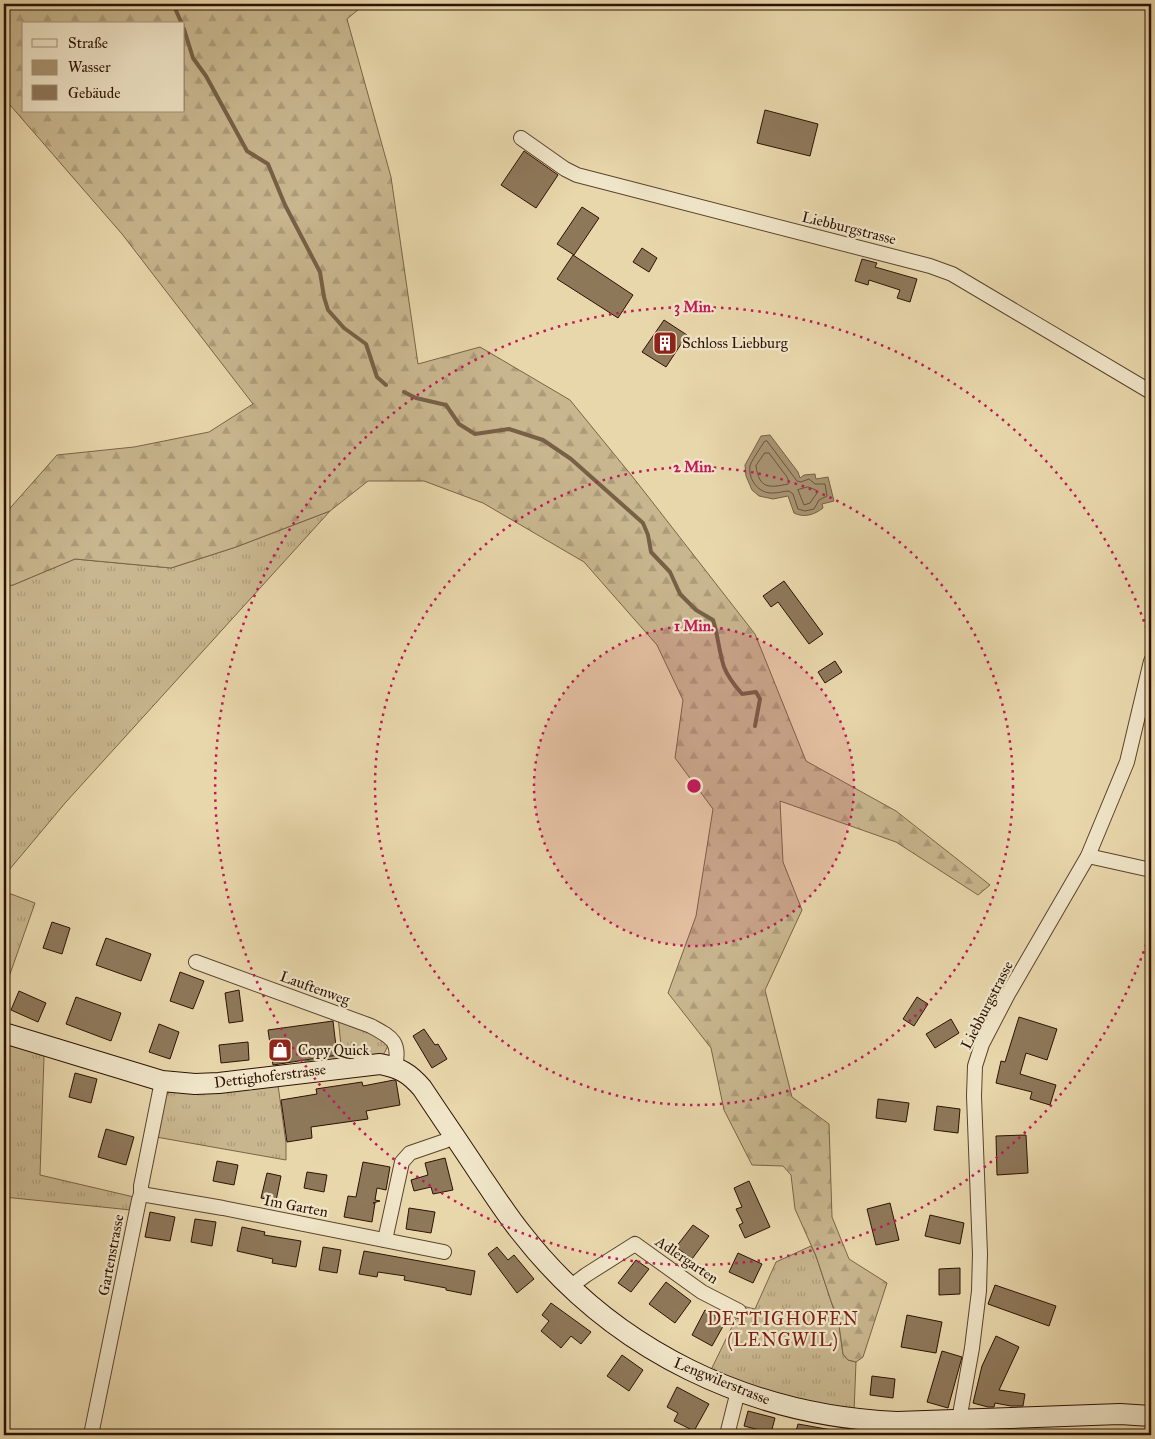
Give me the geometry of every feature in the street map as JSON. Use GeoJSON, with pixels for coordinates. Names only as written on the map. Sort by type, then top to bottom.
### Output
{"type":"FeatureCollection","features":[{"type":"Feature","properties":{"kind":"street","name":"Liebburgstrasse"},"geometry":{"type":"LineString","coordinates":[[521,138],[565,170],[576,175],[930,266],[952,274],[1151,392]]}},
{"type":"Feature","properties":{"kind":"street","name":"Liebburgstrasse"},"geometry":{"type":"LineString","coordinates":[[959,1420],[972,1348],[979,1291],[980,1254],[974,1096],[975,1066],[982,1044],[1008,994],[1088,856],[1127,762],[1151,661]]}},
{"type":"Feature","properties":{"kind":"street"},"geometry":{"type":"LineString","coordinates":[[1088,856],[1151,870]]}},
{"type":"Feature","properties":{"kind":"street","name":"Lauftenweg"},"geometry":{"type":"LineString","coordinates":[[196,962],[371,1026],[387,1035],[396,1045],[395,1067]]}},
{"type":"Feature","properties":{"kind":"street","name":"Dettighoferstrasse"},"geometry":{"type":"LineString","coordinates":[[4,1033],[162,1081],[183,1084],[219,1083],[354,1066],[380,1064],[395,1067],[412,1076],[422,1088],[522,1235],[565,1282]]}},
{"type":"Feature","properties":{"kind":"street","name":"Gartenstrasse"},"geometry":{"type":"LineString","coordinates":[[91,1435],[138,1200],[141,1194],[162,1081]]}},
{"type":"Feature","properties":{"kind":"street"},"geometry":{"type":"LineString","coordinates":[[385,1240],[402,1162],[405,1157],[410,1153],[445,1141],[453,1135]]}},
{"type":"Feature","properties":{"kind":"street","name":"Im Garten"},"geometry":{"type":"LineString","coordinates":[[141,1194],[223,1208],[444,1252]]}},
{"type":"Feature","properties":{"kind":"street","name":"Adlergarten"},"geometry":{"type":"LineString","coordinates":[[565,1282],[586,1275],[635,1244],[702,1292],[738,1311]]}},
{"type":"Feature","properties":{"kind":"street","name":"Lengwilerstrasse"},"geometry":{"type":"LineString","coordinates":[[565,1282],[607,1318],[669,1360],[705,1378],[780,1405],[860,1420],[897,1422],[1120,1414],[1151,1416]]}},
{"type":"Feature","properties":{"kind":"street"},"geometry":{"type":"LineString","coordinates":[[727,1435],[738,1391]]}},
{"type":"Feature","properties":{"kind":"green space"},"geometry":{"type":"Polygon","coordinates":[[[4,4],[365,4],[347,19],[391,177],[418,364],[480,347],[570,400],[636,481],[755,634],[806,761],[896,811],[990,885],[978,895],[896,842],[780,801],[783,862],[802,910],[765,990],[792,1097],[829,1124],[832,1217],[849,1259],[887,1283],[863,1357],[856,1362],[848,1360],[843,1354],[839,1325],[816,1256],[795,1209],[791,1175],[783,1166],[752,1165],[724,1110],[711,1048],[668,993],[696,916],[713,809],[675,758],[683,700],[657,645],[584,562],[483,503],[424,481],[368,481],[330,511],[236,547],[171,568],[75,559],[13,585],[4,586],[4,515],[57,455],[134,447],[209,432],[253,404],[122,234],[4,98],[4,4]]]}},
{"type":"Feature","properties":{"kind":"green space"},"geometry":{"type":"Polygon","coordinates":[[[330,511],[66,802],[4,876],[4,586],[13,585],[75,559],[171,568],[236,547],[330,511]]]}},
{"type":"Feature","properties":{"kind":"green space"},"geometry":{"type":"Polygon","coordinates":[[[11,894],[35,903],[4,991],[4,895],[11,894]]]}},
{"type":"Feature","properties":{"kind":"green space"},"geometry":{"type":"Polygon","coordinates":[[[338,1017],[379,1035],[388,1045],[385,1052],[382,1056],[306,1067],[305,1061],[342,1055],[338,1017]]]}},
{"type":"Feature","properties":{"kind":"green space"},"geometry":{"type":"Polygon","coordinates":[[[4,1042],[44,1056],[40,1175],[134,1197],[131,1210],[4,1197],[4,1042]]]}},
{"type":"Feature","properties":{"kind":"green space"},"geometry":{"type":"Polygon","coordinates":[[[278,1085],[286,1143],[286,1160],[156,1137],[165,1096],[171,1091],[278,1085]]]}},
{"type":"Feature","properties":{"kind":"green space"},"geometry":{"type":"Polygon","coordinates":[[[811,1246],[839,1325],[843,1354],[848,1360],[856,1362],[854,1412],[818,1406],[710,1372],[742,1306],[755,1309],[776,1262],[811,1246]]]}},
{"type":"Feature","properties":{"kind":"water"},"geometry":{"type":"Polygon","coordinates":[[[770,435],[798,472],[800,478],[804,475],[815,474],[816,479],[828,477],[834,501],[822,504],[823,508],[809,515],[801,515],[794,513],[788,496],[773,499],[759,496],[752,490],[746,476],[745,465],[761,436],[770,435]]]}},
{"type":"Feature","properties":{"kind":"building"},"geometry":{"type":"Polygon","coordinates":[[[765,110],[818,124],[810,156],[757,143],[765,110]]]}},
{"type":"Feature","properties":{"kind":"building"},"geometry":{"type":"Polygon","coordinates":[[[524,151],[558,175],[536,208],[501,185],[524,151]]]}},
{"type":"Feature","properties":{"kind":"building"},"geometry":{"type":"Polygon","coordinates":[[[582,207],[599,218],[574,255],[557,244],[582,207]]]}},
{"type":"Feature","properties":{"kind":"building"},"geometry":{"type":"Polygon","coordinates":[[[642,248],[657,258],[649,272],[633,262],[642,248]]]}},
{"type":"Feature","properties":{"kind":"building"},"geometry":{"type":"Polygon","coordinates":[[[573,255],[633,295],[618,318],[557,279],[573,255]]]}},
{"type":"Feature","properties":{"kind":"building"},"geometry":{"type":"Polygon","coordinates":[[[862,259],[877,263],[875,267],[917,279],[910,302],[897,298],[900,290],[869,280],[868,285],[855,281],[862,259]]]}},
{"type":"Feature","properties":{"kind":"building","name":"Schloss Liebburg"},"geometry":{"type":"Polygon","coordinates":[[[664,320],[687,335],[666,367],[642,352],[664,320]]]}},
{"type":"Feature","properties":{"kind":"building"},"geometry":{"type":"Polygon","coordinates":[[[784,581],[823,634],[809,644],[778,602],[771,607],[763,596],[784,581]]]}},
{"type":"Feature","properties":{"kind":"building"},"geometry":{"type":"Polygon","coordinates":[[[835,661],[842,672],[825,683],[818,672],[835,661]]]}},
{"type":"Feature","properties":{"kind":"building"},"geometry":{"type":"Polygon","coordinates":[[[52,922],[70,928],[62,954],[43,948],[52,922]]]}},
{"type":"Feature","properties":{"kind":"building"},"geometry":{"type":"Polygon","coordinates":[[[106,938],[151,954],[141,981],[96,965],[106,938]]]}},
{"type":"Feature","properties":{"kind":"building"},"geometry":{"type":"Polygon","coordinates":[[[180,972],[204,981],[193,1009],[170,1001],[180,972]]]}},
{"type":"Feature","properties":{"kind":"building"},"geometry":{"type":"Polygon","coordinates":[[[239,990],[243,1021],[229,1023],[225,993],[239,990]]]}},
{"type":"Feature","properties":{"kind":"building"},"geometry":{"type":"Polygon","coordinates":[[[19,991],[46,1003],[38,1022],[11,1010],[19,991]]]}},
{"type":"Feature","properties":{"kind":"building"},"geometry":{"type":"Polygon","coordinates":[[[76,997],[121,1013],[111,1041],[66,1024],[76,997]]]}},
{"type":"Feature","properties":{"kind":"building"},"geometry":{"type":"Polygon","coordinates":[[[917,997],[928,1004],[914,1026],[903,1019],[917,997]]]}},
{"type":"Feature","properties":{"kind":"building"},"geometry":{"type":"Polygon","coordinates":[[[1019,1017],[1057,1029],[1047,1060],[1026,1053],[1020,1074],[1056,1085],[1050,1105],[1030,1099],[1032,1092],[996,1083],[1001,1061],[1005,1062],[1019,1017]]]}},
{"type":"Feature","properties":{"kind":"building"},"geometry":{"type":"Polygon","coordinates":[[[951,1019],[959,1033],[935,1048],[926,1034],[951,1019]]]}},
{"type":"Feature","properties":{"kind":"building"},"geometry":{"type":"Polygon","coordinates":[[[333,1021],[337,1055],[273,1065],[268,1030],[333,1021]]]}},
{"type":"Feature","properties":{"kind":"building"},"geometry":{"type":"Polygon","coordinates":[[[159,1024],[179,1032],[170,1059],[149,1052],[159,1024]]]}},
{"type":"Feature","properties":{"kind":"building"},"geometry":{"type":"Polygon","coordinates":[[[424,1029],[435,1045],[438,1044],[447,1059],[432,1068],[413,1036],[424,1029]]]}},
{"type":"Feature","properties":{"kind":"building"},"geometry":{"type":"Polygon","coordinates":[[[248,1042],[249,1060],[221,1063],[219,1045],[248,1042]]]}},
{"type":"Feature","properties":{"kind":"building"},"geometry":{"type":"Polygon","coordinates":[[[75,1073],[97,1079],[91,1103],[69,1097],[75,1073]]]}},
{"type":"Feature","properties":{"kind":"building"},"geometry":{"type":"Polygon","coordinates":[[[396,1081],[400,1105],[366,1111],[368,1119],[311,1127],[312,1138],[287,1142],[281,1100],[317,1094],[316,1089],[362,1082],[363,1086],[396,1081]]]}},
{"type":"Feature","properties":{"kind":"building"},"geometry":{"type":"Polygon","coordinates":[[[878,1099],[909,1103],[906,1122],[876,1118],[878,1099]]]}},
{"type":"Feature","properties":{"kind":"building"},"geometry":{"type":"Polygon","coordinates":[[[937,1106],[960,1109],[958,1133],[934,1130],[937,1106]]]}},
{"type":"Feature","properties":{"kind":"building"},"geometry":{"type":"Polygon","coordinates":[[[106,1129],[134,1137],[126,1165],[98,1157],[106,1129]]]}},
{"type":"Feature","properties":{"kind":"building"},"geometry":{"type":"Polygon","coordinates":[[[1026,1135],[1028,1173],[997,1175],[996,1136],[1026,1135]]]}},
{"type":"Feature","properties":{"kind":"building"},"geometry":{"type":"Polygon","coordinates":[[[445,1158],[453,1190],[433,1194],[431,1187],[414,1191],[411,1180],[428,1175],[425,1163],[445,1158]]]}},
{"type":"Feature","properties":{"kind":"building"},"geometry":{"type":"Polygon","coordinates":[[[217,1161],[238,1165],[234,1185],[213,1181],[217,1161]]]}},
{"type":"Feature","properties":{"kind":"building"},"geometry":{"type":"Polygon","coordinates":[[[363,1162],[390,1167],[386,1190],[377,1188],[375,1200],[380,1201],[373,1203],[375,1203],[372,1222],[344,1217],[348,1196],[356,1197],[363,1162]]]}},
{"type":"Feature","properties":{"kind":"building"},"geometry":{"type":"Polygon","coordinates":[[[307,1172],[327,1175],[324,1192],[304,1188],[307,1172]]]}},
{"type":"Feature","properties":{"kind":"building"},"geometry":{"type":"Polygon","coordinates":[[[267,1173],[281,1176],[276,1201],[261,1198],[267,1173]]]}},
{"type":"Feature","properties":{"kind":"building"},"geometry":{"type":"Polygon","coordinates":[[[749,1181],[770,1227],[745,1238],[739,1225],[743,1223],[736,1209],[742,1207],[734,1188],[749,1181]]]}},
{"type":"Feature","properties":{"kind":"building"},"geometry":{"type":"Polygon","coordinates":[[[890,1203],[899,1240],[876,1245],[867,1209],[890,1203]]]}},
{"type":"Feature","properties":{"kind":"building"},"geometry":{"type":"Polygon","coordinates":[[[409,1208],[435,1212],[431,1233],[406,1229],[409,1208]]]}},
{"type":"Feature","properties":{"kind":"building"},"geometry":{"type":"Polygon","coordinates":[[[150,1212],[175,1217],[170,1241],[145,1237],[150,1212]]]}},
{"type":"Feature","properties":{"kind":"building"},"geometry":{"type":"Polygon","coordinates":[[[930,1215],[964,1223],[960,1244],[925,1236],[930,1215]]]}},
{"type":"Feature","properties":{"kind":"building"},"geometry":{"type":"Polygon","coordinates":[[[195,1219],[216,1222],[212,1246],[191,1242],[195,1219]]]}},
{"type":"Feature","properties":{"kind":"building"},"geometry":{"type":"Polygon","coordinates":[[[693,1225],[709,1236],[692,1259],[676,1247],[693,1225]]]}},
{"type":"Feature","properties":{"kind":"building"},"geometry":{"type":"Polygon","coordinates":[[[242,1227],[265,1232],[264,1235],[301,1241],[296,1267],[272,1263],[273,1259],[237,1251],[242,1227]]]}},
{"type":"Feature","properties":{"kind":"building"},"geometry":{"type":"Polygon","coordinates":[[[323,1247],[341,1250],[337,1273],[319,1270],[323,1247]]]}},
{"type":"Feature","properties":{"kind":"building"},"geometry":{"type":"Polygon","coordinates":[[[497,1247],[508,1260],[514,1255],[534,1279],[517,1293],[488,1254],[497,1247]]]}},
{"type":"Feature","properties":{"kind":"building"},"geometry":{"type":"Polygon","coordinates":[[[364,1251],[475,1271],[471,1295],[404,1280],[405,1276],[378,1272],[377,1277],[359,1274],[364,1251]]]}},
{"type":"Feature","properties":{"kind":"building"},"geometry":{"type":"Polygon","coordinates":[[[738,1253],[762,1264],[753,1283],[729,1272],[738,1253]]]}},
{"type":"Feature","properties":{"kind":"building"},"geometry":{"type":"Polygon","coordinates":[[[636,1260],[649,1269],[631,1292],[618,1283],[636,1260]]]}},
{"type":"Feature","properties":{"kind":"building"},"geometry":{"type":"Polygon","coordinates":[[[960,1268],[960,1294],[939,1295],[939,1269],[960,1268]]]}},
{"type":"Feature","properties":{"kind":"building"},"geometry":{"type":"Polygon","coordinates":[[[666,1282],[691,1301],[675,1323],[649,1304],[666,1282]]]}},
{"type":"Feature","properties":{"kind":"building"},"geometry":{"type":"Polygon","coordinates":[[[995,1285],[1056,1306],[1049,1326],[988,1304],[995,1285]]]}},
{"type":"Feature","properties":{"kind":"building"},"geometry":{"type":"Polygon","coordinates":[[[551,1303],[591,1332],[581,1344],[571,1336],[561,1348],[541,1331],[549,1321],[542,1315],[551,1303]]]}},
{"type":"Feature","properties":{"kind":"building"},"geometry":{"type":"Polygon","coordinates":[[[705,1310],[726,1321],[712,1346],[692,1335],[705,1310]]]}},
{"type":"Feature","properties":{"kind":"building"},"geometry":{"type":"Polygon","coordinates":[[[907,1315],[942,1322],[936,1353],[901,1347],[907,1315]]]}},
{"type":"Feature","properties":{"kind":"building"},"geometry":{"type":"Polygon","coordinates":[[[996,1336],[1019,1347],[999,1390],[1025,1394],[1023,1406],[995,1403],[994,1407],[988,1407],[973,1403],[982,1366],[996,1336]]]}},
{"type":"Feature","properties":{"kind":"building"},"geometry":{"type":"Polygon","coordinates":[[[942,1351],[962,1357],[948,1408],[927,1402],[942,1351]]]}},
{"type":"Feature","properties":{"kind":"building"},"geometry":{"type":"Polygon","coordinates":[[[622,1355],[643,1370],[629,1391],[607,1376],[622,1355]]]}},
{"type":"Feature","properties":{"kind":"building"},"geometry":{"type":"Polygon","coordinates":[[[872,1376],[895,1379],[893,1398],[870,1395],[872,1376]]]}},
{"type":"Feature","properties":{"kind":"building"},"geometry":{"type":"Polygon","coordinates":[[[677,1387],[709,1404],[694,1431],[674,1421],[678,1413],[667,1407],[677,1387]]]}},
{"type":"Feature","properties":{"kind":"building"},"geometry":{"type":"Polygon","coordinates":[[[748,1411],[775,1418],[771,1433],[744,1426],[748,1411]]]}},
{"type":"Feature","properties":{"kind":"building"},"geometry":{"type":"Polygon","coordinates":[[[798,1424],[832,1430],[831,1435],[795,1435],[798,1424]]]}},
{"type":"Feature","properties":{"kind":"waterway"},"geometry":{"type":"LineString","coordinates":[[173,4],[181,22]]}},
{"type":"Feature","properties":{"kind":"waterway"},"geometry":{"type":"LineString","coordinates":[[185,32],[193,58],[206,76],[247,151],[268,164],[285,205],[320,272],[328,310],[344,328],[366,344],[377,377],[386,385]]}},
{"type":"Feature","properties":{"kind":"waterway"},"geometry":{"type":"LineString","coordinates":[[404,392],[416,398],[446,405],[459,424],[475,434],[509,429],[543,440],[571,459],[643,523],[648,535],[651,552],[670,572],[680,594],[696,610],[713,620],[724,667],[732,681],[742,694],[756,692],[760,699],[755,726]]}},
{"type":"Feature","properties":{"kind":"place","name":"Schloss Liebburg"},"geometry":{"type":"Point","coordinates":[665,343]}},
{"type":"Feature","properties":{"kind":"place","name":"Copy Quick"},"geometry":{"type":"Point","coordinates":[280,1050]}},
{"type":"Feature","properties":{"kind":"district","name":"DETTIGHOFEN (LENGWIL)"},"geometry":{"type":"Point","coordinates":[783,1329]}}]}
